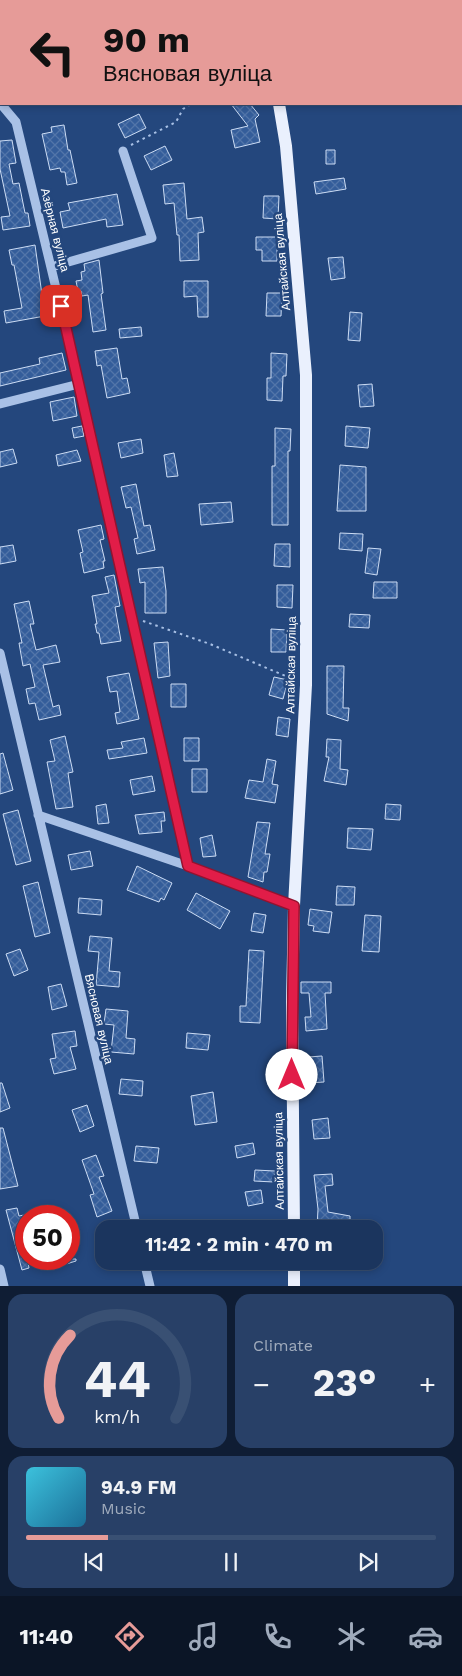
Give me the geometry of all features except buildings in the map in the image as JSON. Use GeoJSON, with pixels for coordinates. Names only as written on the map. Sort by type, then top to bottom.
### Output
{"type":"FeatureCollection","features":[{"type":"Feature","properties":{"kind":"main road","name":"Алтайская вуліца"},"geometry":{"type":"LineString","coordinates":[[279,105],[286,146],[306,375],[306,685],[294,906],[292,1002],[294,1220]]}},
{"type":"Feature","properties":{"kind":"main road"},"geometry":{"type":"LineString","coordinates":[[294,1270],[294,1286]]}},
{"type":"Feature","properties":{"kind":"street","name":"Азёрная вуліца"},"geometry":{"type":"LineString","coordinates":[[2,105],[16,122],[79,384],[188,866]]}},
{"type":"Feature","properties":{"kind":"street"},"geometry":{"type":"LineString","coordinates":[[51,267],[152,238],[123,151]]}},
{"type":"Feature","properties":{"kind":"street"},"geometry":{"type":"LineString","coordinates":[[0,404],[79,384]]}},
{"type":"Feature","properties":{"kind":"street","name":"Вясновая вуліца"},"geometry":{"type":"LineString","coordinates":[[0,653],[135,1220]]}},
{"type":"Feature","properties":{"kind":"street"},"geometry":{"type":"LineString","coordinates":[[38,814],[188,866],[294,906]]}},
{"type":"Feature","properties":{"kind":"street"},"geometry":{"type":"LineString","coordinates":[[0,1269],[4,1286]]}},
{"type":"Feature","properties":{"kind":"street"},"geometry":{"type":"LineString","coordinates":[[146,1270],[150,1286]]}},
{"type":"Feature","properties":{"kind":"path"},"geometry":{"type":"LineString","coordinates":[[123,151],[176,122],[183,108],[189,105]]}},
{"type":"Feature","properties":{"kind":"path"},"geometry":{"type":"LineString","coordinates":[[132,617],[210,644],[306,685]]}},
{"type":"Feature","properties":{"kind":"route"},"geometry":{"type":"LineString","coordinates":[[61,306],[188,866],[294,906],[292,1075]]}}]}
